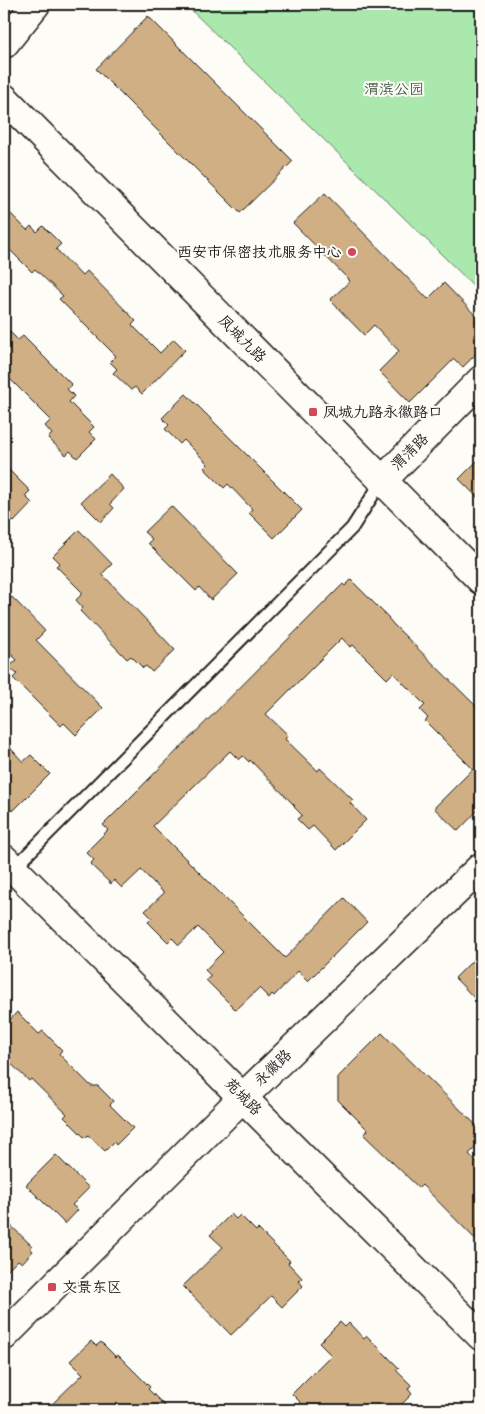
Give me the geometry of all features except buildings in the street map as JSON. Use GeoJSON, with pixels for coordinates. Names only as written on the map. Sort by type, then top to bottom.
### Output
{"type":"FeatureCollection","features":[{"type":"Feature","properties":{"kind":"street"},"geometry":{"type":"LineString","coordinates":[[4,44],[36,4]]}},
{"type":"Feature","properties":{"kind":"street","name":"凤城九路"},"geometry":{"type":"LineString","coordinates":[[4,98],[481,580]]}},
{"type":"Feature","properties":{"kind":"street","name":"渭清路"},"geometry":{"type":"LineString","coordinates":[[382,481],[481,380]]}},
{"type":"Feature","properties":{"kind":"street","name":"苑城路"},"geometry":{"type":"LineString","coordinates":[[8,864],[481,1336]]}},
{"type":"Feature","properties":{"kind":"street","name":"永徽路"},"geometry":{"type":"LineString","coordinates":[[4,1336],[243,1097],[481,867]]}},
{"type":"Feature","properties":{"kind":"lane"},"geometry":{"type":"LineString","coordinates":[[8,864],[352,528],[382,481]]}},
{"type":"Feature","properties":{"kind":"green space","name":"渭滨公园"},"geometry":{"type":"Polygon","coordinates":[[[185,4],[481,4],[481,293],[185,4]]]}},
{"type":"Feature","properties":{"kind":"place","name":"西安市保密技术服务中心"},"geometry":{"type":"Point","coordinates":[352,252]}},
{"type":"Feature","properties":{"kind":"place","name":"凤城九路永徽路口"},"geometry":{"type":"Point","coordinates":[313,412]}},
{"type":"Feature","properties":{"kind":"place","name":"文景东区"},"geometry":{"type":"Point","coordinates":[52,1287]}}]}
